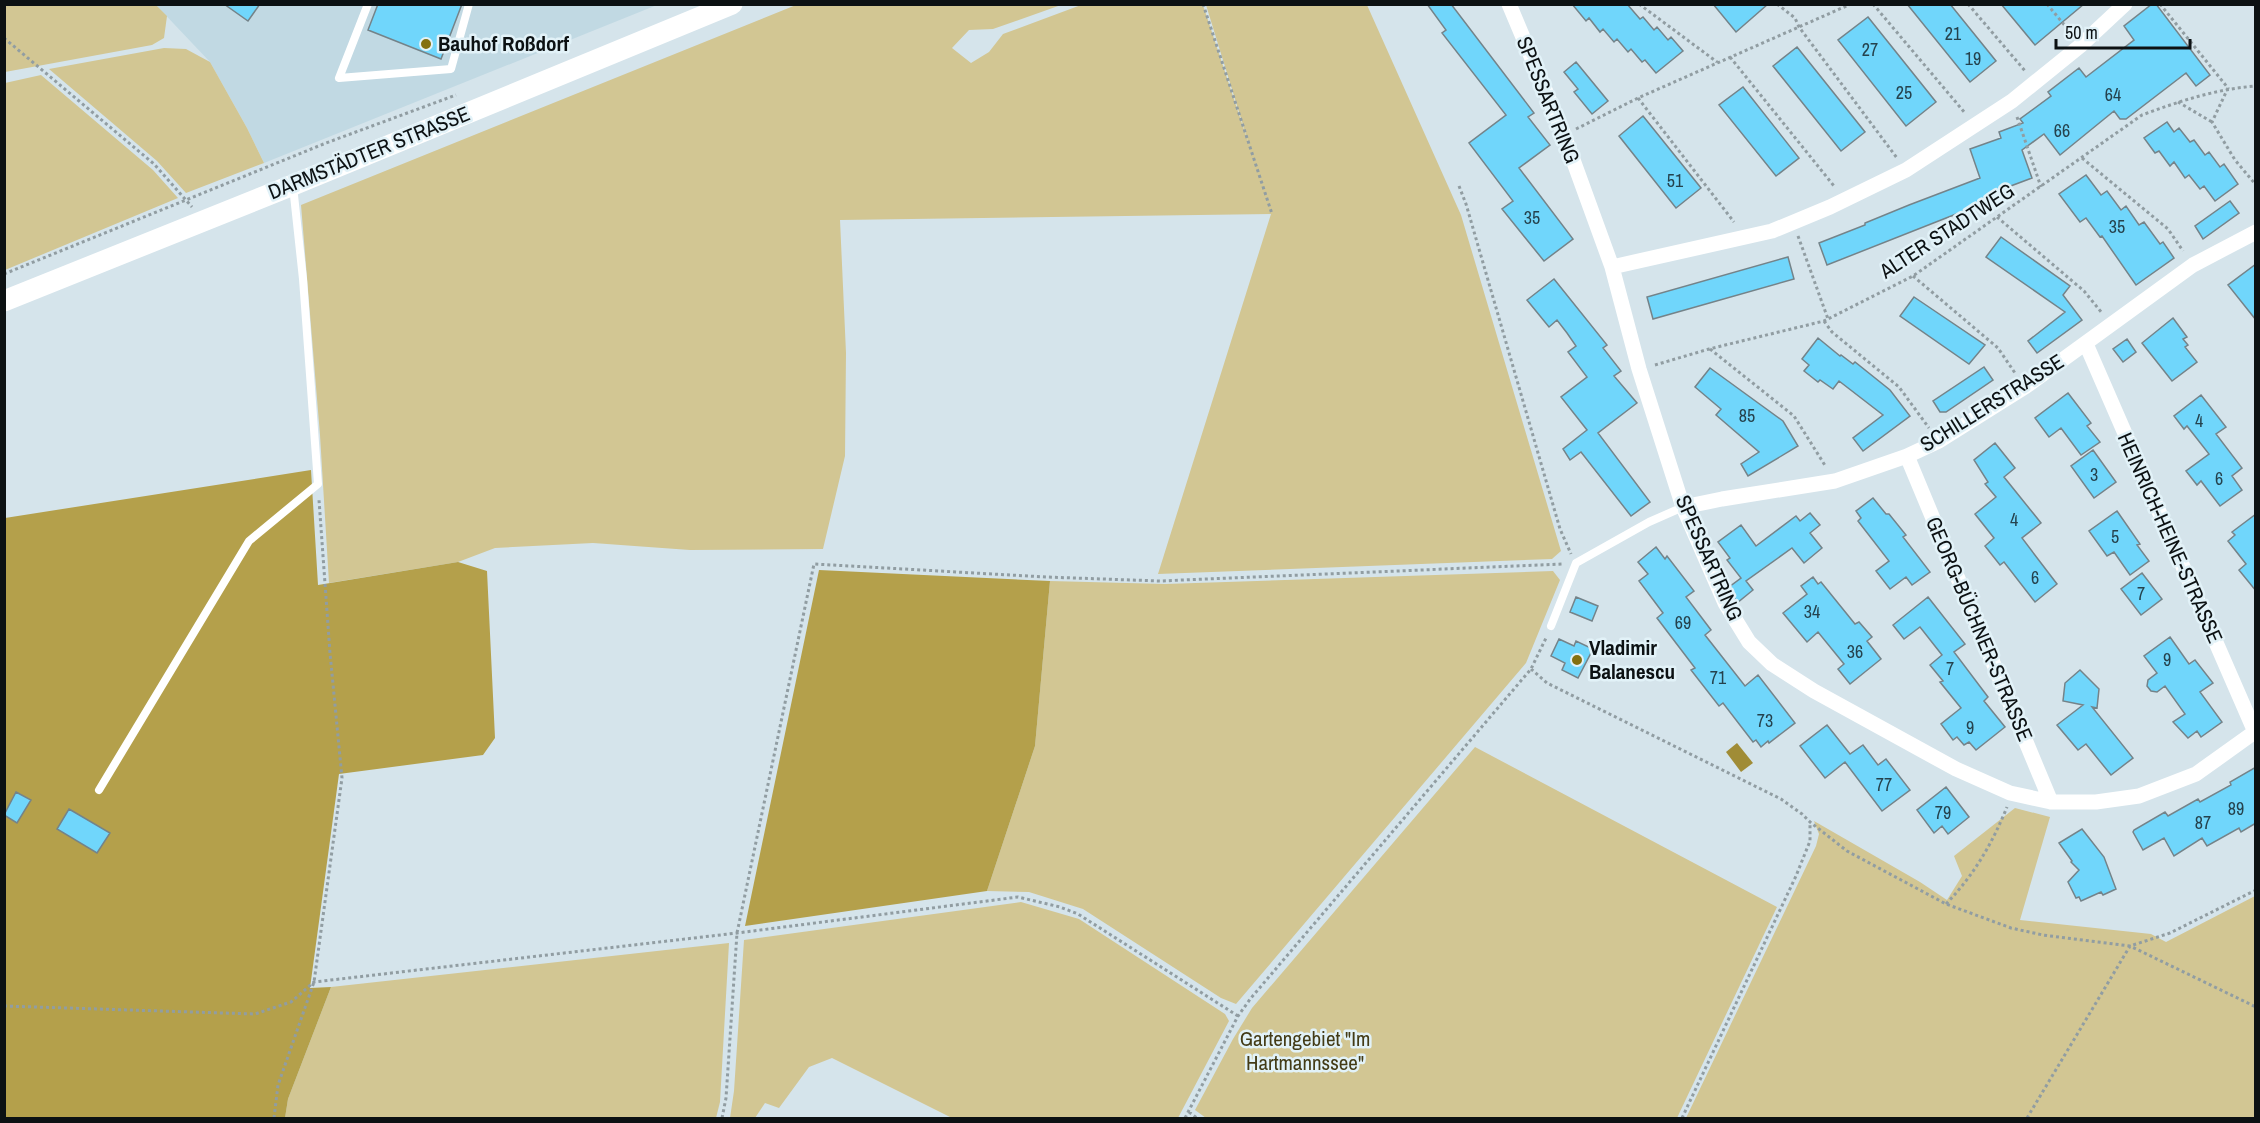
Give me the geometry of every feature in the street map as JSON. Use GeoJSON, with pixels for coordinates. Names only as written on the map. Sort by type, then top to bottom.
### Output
{"type":"FeatureCollection","features":[{"type":"Feature","properties":{"kind":"main road","name":"DARMSTÄDTER STRASSE"},"geometry":{"type":"LineString","coordinates":[[4,301],[732,4]]}},
{"type":"Feature","properties":{"kind":"street","name":"SPESSARTRING"},"geometry":{"type":"LineString","coordinates":[[1509,4],[1564,135],[1612,267],[1639,369],[1683,507],[1725,603],[1749,642],[1772,664],[1814,692],[1956,769],[2010,793],[2051,802],[2096,802],[2139,796],[2196,774],[2255,732]]}},
{"type":"Feature","properties":{"kind":"street"},"geometry":{"type":"LineString","coordinates":[[1612,267],[1772,231],[1906,170],[2012,102],[2080,46],[2125,4]]}},
{"type":"Feature","properties":{"kind":"street","name":"SCHILLERSTRASSE"},"geometry":{"type":"LineString","coordinates":[[1683,507],[1835,481],[1907,456],[1939,441],[2025,387],[2193,265],[2256,232]]}},
{"type":"Feature","properties":{"kind":"street","name":"HEINRICH-HEINE-STRASSE"},"geometry":{"type":"LineString","coordinates":[[2086,344],[2255,732]]}},
{"type":"Feature","properties":{"kind":"street","name":"GEORG-BÜCHNER-STRASSE"},"geometry":{"type":"LineString","coordinates":[[1907,456],[2051,802]]}},
{"type":"Feature","properties":{"kind":"lane"},"geometry":{"type":"LineString","coordinates":[[368,4],[339,78],[452,69],[469,4]]}},
{"type":"Feature","properties":{"kind":"lane"},"geometry":{"type":"LineString","coordinates":[[99,790],[249,541],[318,484],[303,279],[293,185]]}},
{"type":"Feature","properties":{"kind":"lane","name":"SCHILLERSTRASSE"},"geometry":{"type":"LineString","coordinates":[[1576,563],[1649,522],[1683,507]]}},
{"type":"Feature","properties":{"kind":"lane"},"geometry":{"type":"LineString","coordinates":[[1551,626],[1576,563]]}},
{"type":"Feature","properties":{"kind":"path"},"geometry":{"type":"LineString","coordinates":[[1203,4],[1272,214]]}},
{"type":"Feature","properties":{"kind":"path"},"geometry":{"type":"LineString","coordinates":[[1639,4],[1717,63]]}},
{"type":"Feature","properties":{"kind":"path"},"geometry":{"type":"LineString","coordinates":[[1777,4],[1796,18],[1799,27],[1906,170]]}},
{"type":"Feature","properties":{"kind":"path"},"geometry":{"type":"LineString","coordinates":[[1564,135],[1638,98],[1851,4]]}},
{"type":"Feature","properties":{"kind":"path"},"geometry":{"type":"LineString","coordinates":[[1873,4],[1977,126]]}},
{"type":"Feature","properties":{"kind":"path"},"geometry":{"type":"LineString","coordinates":[[1968,4],[2035,83]]}},
{"type":"Feature","properties":{"kind":"path"},"geometry":{"type":"LineString","coordinates":[[2047,4],[2080,46]]}},
{"type":"Feature","properties":{"kind":"path"},"geometry":{"type":"LineString","coordinates":[[2160,4],[2228,88],[2212,122]]}},
{"type":"Feature","properties":{"kind":"path"},"geometry":{"type":"LineString","coordinates":[[4,38],[154,164],[202,220]]}},
{"type":"Feature","properties":{"kind":"path"},"geometry":{"type":"LineString","coordinates":[[1730,57],[1844,199]]}},
{"type":"Feature","properties":{"kind":"path","name":"ALTER STADTWEG"},"geometry":{"type":"LineString","coordinates":[[1639,369],[1824,321],[1913,276],[2142,115],[2228,88],[2256,86]]}},
{"type":"Feature","properties":{"kind":"path"},"geometry":{"type":"LineString","coordinates":[[4,274],[326,143],[460,93]]}},
{"type":"Feature","properties":{"kind":"path"},"geometry":{"type":"LineString","coordinates":[[1638,98],[1746,237]]}},
{"type":"Feature","properties":{"kind":"path"},"geometry":{"type":"LineString","coordinates":[[2012,102],[2041,187]]}},
{"type":"Feature","properties":{"kind":"path"},"geometry":{"type":"LineString","coordinates":[[2178,102],[2212,122],[2235,160],[2256,185]]}},
{"type":"Feature","properties":{"kind":"path"},"geometry":{"type":"LineString","coordinates":[[2082,158],[2168,230],[2193,265]]}},
{"type":"Feature","properties":{"kind":"path"},"geometry":{"type":"LineString","coordinates":[[722,1119],[726,1098],[737,933],[814,564],[1046,577],[1160,580],[1576,563],[1560,529],[1459,186]]}},
{"type":"Feature","properties":{"kind":"path"},"geometry":{"type":"LineString","coordinates":[[1997,217],[2084,291],[2112,324]]}},
{"type":"Feature","properties":{"kind":"path"},"geometry":{"type":"LineString","coordinates":[[1793,223],[1828,319]]}},
{"type":"Feature","properties":{"kind":"path"},"geometry":{"type":"LineString","coordinates":[[1913,276],[1998,348],[2025,387]]}},
{"type":"Feature","properties":{"kind":"path"},"geometry":{"type":"LineString","coordinates":[[1824,321],[1832,332],[1899,387],[1939,441]]}},
{"type":"Feature","properties":{"kind":"path"},"geometry":{"type":"LineString","coordinates":[[1709,349],[1794,416],[1835,481]]}},
{"type":"Feature","properties":{"kind":"path"},"geometry":{"type":"LineString","coordinates":[[274,1119],[278,1086],[314,982],[342,778],[318,484]]}},
{"type":"Feature","properties":{"kind":"path"},"geometry":{"type":"LineString","coordinates":[[1185,1119],[1238,1016],[1531,669],[1551,626]]}},
{"type":"Feature","properties":{"kind":"path"},"geometry":{"type":"LineString","coordinates":[[1531,669],[1547,682],[1781,799],[1847,851],[1946,904],[2011,928],[2043,935],[2130,946],[2256,1007]]}},
{"type":"Feature","properties":{"kind":"path"},"geometry":{"type":"LineString","coordinates":[[1946,904],[1966,883],[1988,850],[2007,806],[2010,793]]}},
{"type":"Feature","properties":{"kind":"path"},"geometry":{"type":"LineString","coordinates":[[1682,1119],[1796,876],[1810,841],[1810,822]]}},
{"type":"Feature","properties":{"kind":"path"},"geometry":{"type":"LineString","coordinates":[[2027,1119],[2130,946],[2170,933],[2256,890]]}},
{"type":"Feature","properties":{"kind":"path"},"geometry":{"type":"LineString","coordinates":[[4,1006],[255,1014],[291,1002],[314,982],[737,933],[1018,897],[1060,907],[1078,914],[1238,1016]]}},
{"type":"Feature","properties":{"kind":"path"},"geometry":{"type":"LineString","coordinates":[[1189,1112],[1197,1119]]}},
{"type":"Feature","properties":{"kind":"shaded area"},"geometry":{"type":"Polygon","coordinates":[[[156,5],[657,5],[264,163],[210,62],[156,5]]]}},
{"type":"Feature","properties":{"kind":"shaded area"},"geometry":{"type":"Polygon","coordinates":[[[311,470],[318,585],[458,562],[487,571],[495,738],[483,755],[339,774],[310,988],[331,987],[288,1099],[285,1118],[5,1118],[5,518],[311,470]]]}},
{"type":"Feature","properties":{"kind":"shaded area"},"geometry":{"type":"Polygon","coordinates":[[[819,570],[1050,581],[1035,746],[987,891],[745,926],[819,570]]]}},
{"type":"Feature","properties":{"kind":"shaded area"},"geometry":{"type":"Polygon","coordinates":[[[1737,743],[1753,763],[1741,772],[1726,752],[1737,743]]]}},
{"type":"Feature","properties":{"kind":"green space"},"geometry":{"type":"Polygon","coordinates":[[[4,5],[156,5],[167,16],[164,38],[152,45],[5,72],[4,5]]]}},
{"type":"Feature","properties":{"kind":"green space"},"geometry":{"type":"Polygon","coordinates":[[[796,5],[1061,5],[993,29],[969,30],[952,48],[971,63],[989,52],[1003,34],[1081,5],[1203,5],[1251,151],[1206,5],[1367,5],[1461,215],[1561,551],[1552,559],[1158,574],[1271,214],[840,220],[846,353],[845,456],[823,549],[690,550],[593,543],[495,548],[458,562],[329,583],[320,435],[301,205],[796,5]]]}},
{"type":"Feature","properties":{"kind":"green space"},"geometry":{"type":"Polygon","coordinates":[[[164,48],[186,49],[210,62],[264,163],[186,193],[157,161],[49,69],[164,48]]]}},
{"type":"Feature","properties":{"kind":"green space"},"geometry":{"type":"Polygon","coordinates":[[[41,75],[153,170],[178,198],[5,270],[5,83],[41,75]]]}},
{"type":"Feature","properties":{"kind":"green space"},"geometry":{"type":"Polygon","coordinates":[[[1553,571],[1560,580],[1526,663],[1236,1004],[1221,998],[1083,909],[1029,892],[987,891],[1035,746],[1050,581],[1165,584],[1553,571]]]}},
{"type":"Feature","properties":{"kind":"green space","name":"Gartengebiet \"Im Hartmannssee\""},"geometry":{"type":"Polygon","coordinates":[[[1475,747],[1777,907],[1677,1118],[1206,1118],[1195,1110],[1252,1008],[1475,747]]]}},
{"type":"Feature","properties":{"kind":"green space"},"geometry":{"type":"Polygon","coordinates":[[[2015,808],[2050,817],[2020,920],[2151,934],[2166,942],[2255,896],[2255,1118],[1686,1118],[1816,846],[1819,834],[1814,821],[1947,900],[1962,876],[1954,856],[2015,808]]]}},
{"type":"Feature","properties":{"kind":"green space"},"geometry":{"type":"Polygon","coordinates":[[[1021,902],[1079,919],[1225,1014],[1229,1021],[1178,1118],[952,1118],[832,1058],[809,1067],[779,1108],[765,1103],[755,1118],[730,1118],[734,1091],[744,940],[1021,902]]]}},
{"type":"Feature","properties":{"kind":"green space"},"geometry":{"type":"Polygon","coordinates":[[[729,943],[720,1102],[716,1118],[285,1118],[288,1099],[331,987],[729,943]]]}},
{"type":"Feature","properties":{"kind":"building"},"geometry":{"type":"Polygon","coordinates":[[[224,4],[260,4],[248,21],[224,4]]]}},
{"type":"Feature","properties":{"kind":"building","name":"Bauhof Roßdorf"},"geometry":{"type":"Polygon","coordinates":[[[378,4],[462,4],[441,59],[368,30],[378,4]]]}},
{"type":"Feature","properties":{"kind":"building"},"geometry":{"type":"Polygon","coordinates":[[[1427,4],[1451,4],[1534,113],[1528,117],[1550,145],[1519,168],[1573,239],[1544,261],[1502,209],[1513,201],[1469,143],[1506,115],[1442,33],[1446,30],[1427,4]]]}},
{"type":"Feature","properties":{"kind":"building"},"geometry":{"type":"Polygon","coordinates":[[[1572,4],[1627,4],[1640,19],[1643,17],[1654,30],[1657,27],[1668,40],[1671,37],[1683,51],[1656,73],[1631,49],[1628,52],[1617,39],[1614,42],[1603,29],[1600,32],[1589,18],[1586,21],[1572,4]]]}},
{"type":"Feature","properties":{"kind":"building"},"geometry":{"type":"Polygon","coordinates":[[[1713,4],[1768,4],[1736,32],[1713,4]]]}},
{"type":"Feature","properties":{"kind":"building"},"geometry":{"type":"Polygon","coordinates":[[[1907,4],[1950,4],[1996,61],[1970,82],[1907,4]]]}},
{"type":"Feature","properties":{"kind":"building"},"geometry":{"type":"Polygon","coordinates":[[[2001,4],[2084,4],[2035,45],[2001,4]]]}},
{"type":"Feature","properties":{"kind":"building"},"geometry":{"type":"Polygon","coordinates":[[[2152,4],[2156,4],[2210,75],[2196,86],[2186,73],[2126,119],[2120,119],[2114,111],[2060,155],[2044,134],[2022,150],[2032,178],[2000,190],[2002,194],[1978,203],[1979,205],[1827,265],[1819,243],[1980,178],[1970,149],[2001,138],[1999,132],[2023,123],[2020,119],[2051,96],[2048,92],[2079,68],[2086,77],[2134,40],[2124,26],[2152,4]]]}},
{"type":"Feature","properties":{"kind":"building"},"geometry":{"type":"Polygon","coordinates":[[[1868,17],[1936,102],[1906,126],[1838,40],[1868,17]]]}},
{"type":"Feature","properties":{"kind":"building"},"geometry":{"type":"Polygon","coordinates":[[[1797,47],[1865,132],[1841,151],[1773,66],[1797,47]]]}},
{"type":"Feature","properties":{"kind":"building"},"geometry":{"type":"Polygon","coordinates":[[[1576,62],[1608,101],[1592,114],[1574,92],[1578,89],[1564,72],[1576,62]]]}},
{"type":"Feature","properties":{"kind":"building"},"geometry":{"type":"Polygon","coordinates":[[[1743,87],[1799,158],[1776,176],[1719,105],[1743,87]]]}},
{"type":"Feature","properties":{"kind":"building"},"geometry":{"type":"Polygon","coordinates":[[[1643,116],[1701,188],[1676,208],[1619,136],[1643,116]]]}},
{"type":"Feature","properties":{"kind":"building"},"geometry":{"type":"Polygon","coordinates":[[[2167,122],[2174,132],[2179,128],[2190,142],[2194,140],[2205,155],[2209,152],[2220,167],[2224,164],[2238,184],[2215,201],[2204,186],[2200,189],[2189,175],[2185,178],[2174,162],[2170,166],[2159,151],[2155,153],[2144,138],[2167,122]]]}},
{"type":"Feature","properties":{"kind":"building"},"geometry":{"type":"Polygon","coordinates":[[[2086,175],[2101,195],[2107,191],[2121,210],[2126,206],[2139,225],[2144,222],[2174,258],[2136,285],[2102,236],[2100,237],[2086,218],[2080,222],[2059,194],[2086,175]]]}},
{"type":"Feature","properties":{"kind":"building"},"geometry":{"type":"Polygon","coordinates":[[[2230,201],[2239,213],[2203,239],[2195,226],[2230,201]]]}},
{"type":"Feature","properties":{"kind":"building"},"geometry":{"type":"Polygon","coordinates":[[[2001,237],[2070,286],[2063,295],[2082,320],[2037,353],[2028,341],[2065,312],[1986,257],[2001,237]]]}},
{"type":"Feature","properties":{"kind":"building"},"geometry":{"type":"Polygon","coordinates":[[[1788,257],[1794,279],[1653,319],[1647,297],[1788,257]]]}},
{"type":"Feature","properties":{"kind":"building"},"geometry":{"type":"Polygon","coordinates":[[[2256,264],[2256,320],[2228,285],[2256,264]]]}},
{"type":"Feature","properties":{"kind":"building"},"geometry":{"type":"Polygon","coordinates":[[[1554,279],[1607,345],[1603,348],[1621,371],[1614,376],[1637,403],[1598,433],[1650,502],[1631,516],[1581,452],[1570,460],[1563,449],[1587,430],[1561,397],[1587,377],[1568,352],[1576,346],[1557,320],[1549,327],[1527,300],[1554,279]]]}},
{"type":"Feature","properties":{"kind":"building"},"geometry":{"type":"Polygon","coordinates":[[[1914,297],[1985,345],[1969,364],[1900,316],[1914,297]]]}},
{"type":"Feature","properties":{"kind":"building"},"geometry":{"type":"Polygon","coordinates":[[[2173,318],[2187,337],[2183,339],[2188,345],[2185,347],[2197,362],[2172,381],[2142,343],[2173,318]]]}},
{"type":"Feature","properties":{"kind":"building"},"geometry":{"type":"Polygon","coordinates":[[[1818,338],[1840,356],[1853,364],[1855,362],[1890,390],[1910,416],[1863,451],[1853,438],[1883,415],[1839,381],[1833,389],[1820,380],[1818,382],[1804,371],[1809,365],[1802,359],[1818,338]]]}},
{"type":"Feature","properties":{"kind":"building"},"geometry":{"type":"Polygon","coordinates":[[[2127,339],[2136,352],[2123,362],[2113,349],[2127,339]]]}},
{"type":"Feature","properties":{"kind":"building"},"geometry":{"type":"Polygon","coordinates":[[[1984,367],[1993,380],[1946,412],[1940,412],[1933,401],[1984,367]]]}},
{"type":"Feature","properties":{"kind":"building"},"geometry":{"type":"Polygon","coordinates":[[[1710,368],[1783,421],[1798,446],[1748,476],[1741,464],[1759,452],[1716,415],[1721,409],[1695,387],[1710,368]]]}},
{"type":"Feature","properties":{"kind":"building"},"geometry":{"type":"Polygon","coordinates":[[[2068,393],[2091,423],[2087,426],[2100,442],[2081,455],[2061,428],[2049,437],[2035,418],[2068,393]]]}},
{"type":"Feature","properties":{"kind":"building"},"geometry":{"type":"Polygon","coordinates":[[[2201,395],[2226,427],[2216,434],[2242,468],[2232,476],[2242,490],[2220,506],[2201,481],[2197,485],[2186,471],[2209,454],[2187,426],[2184,429],[2174,416],[2201,395]]]}},
{"type":"Feature","properties":{"kind":"building"},"geometry":{"type":"Polygon","coordinates":[[[1995,443],[2015,468],[2004,477],[2041,523],[2022,538],[2057,584],[2035,602],[2004,562],[2000,565],[1985,546],[1994,538],[1975,514],[1996,497],[1985,484],[1988,482],[1974,460],[1995,443]]]}},
{"type":"Feature","properties":{"kind":"building"},"geometry":{"type":"Polygon","coordinates":[[[2093,450],[2116,482],[2094,498],[2071,466],[2093,450]]]}},
{"type":"Feature","properties":{"kind":"building"},"geometry":{"type":"Polygon","coordinates":[[[1873,498],[1906,535],[1903,537],[1930,572],[1912,585],[1906,577],[1890,589],[1876,571],[1889,561],[1858,521],[1861,518],[1856,511],[1873,498]]]}},
{"type":"Feature","properties":{"kind":"building"},"geometry":{"type":"Polygon","coordinates":[[[2117,511],[2149,561],[2130,575],[2114,552],[2107,556],[2089,531],[2117,511]]]}},
{"type":"Feature","properties":{"kind":"building"},"geometry":{"type":"Polygon","coordinates":[[[1810,513],[1820,525],[1810,533],[1822,548],[1804,563],[1792,548],[1746,581],[1753,590],[1737,603],[1729,587],[1741,578],[1727,560],[1730,558],[1718,542],[1741,525],[1756,546],[1796,516],[1800,521],[1810,513]]]}},
{"type":"Feature","properties":{"kind":"building"},"geometry":{"type":"Polygon","coordinates":[[[2256,514],[2256,591],[2239,570],[2246,564],[2228,541],[2235,535],[2232,532],[2256,514]]]}},
{"type":"Feature","properties":{"kind":"building"},"geometry":{"type":"Polygon","coordinates":[[[1656,547],[1665,559],[1667,556],[1694,591],[1686,597],[1711,630],[1705,635],[1745,686],[1758,675],[1795,723],[1769,743],[1768,741],[1761,747],[1756,740],[1753,742],[1723,703],[1719,706],[1691,670],[1695,668],[1657,618],[1663,613],[1639,581],[1648,574],[1638,562],[1656,547]]]}},
{"type":"Feature","properties":{"kind":"building"},"geometry":{"type":"Polygon","coordinates":[[[2142,573],[2162,599],[2141,615],[2121,589],[2142,573]]]}},
{"type":"Feature","properties":{"kind":"building"},"geometry":{"type":"Polygon","coordinates":[[[1813,577],[1818,584],[1821,582],[1855,624],[1859,622],[1872,637],[1867,641],[1881,659],[1850,684],[1838,669],[1844,664],[1818,632],[1807,642],[1783,613],[1807,594],[1801,586],[1813,577]]]}},
{"type":"Feature","properties":{"kind":"building"},"geometry":{"type":"Polygon","coordinates":[[[1576,597],[1598,606],[1592,621],[1570,612],[1576,597]]]}},
{"type":"Feature","properties":{"kind":"building"},"geometry":{"type":"Polygon","coordinates":[[[1928,597],[1965,644],[1954,652],[1988,697],[1984,701],[2005,727],[1976,750],[1969,742],[1964,745],[1957,737],[1953,740],[1941,724],[1961,708],[1940,682],[1943,681],[1930,665],[1942,655],[1920,627],[1904,639],[1893,625],[1928,597]]]}},
{"type":"Feature","properties":{"kind":"building"},"geometry":{"type":"Polygon","coordinates":[[[2170,637],[2189,664],[2195,660],[2213,683],[2200,692],[2222,722],[2201,737],[2197,731],[2188,738],[2173,722],[2185,714],[2165,686],[2157,692],[2151,691],[2147,686],[2148,680],[2157,673],[2144,656],[2170,637]]]}},
{"type":"Feature","properties":{"kind":"building","name":"Vladimir Balanescu"},"geometry":{"type":"Polygon","coordinates":[[[1559,639],[1574,646],[1576,641],[1593,649],[1578,678],[1562,670],[1565,663],[1551,656],[1559,639]]]}},
{"type":"Feature","properties":{"kind":"building"},"geometry":{"type":"Polygon","coordinates":[[[2080,670],[2099,689],[2097,708],[2092,707],[2133,758],[2111,775],[2086,744],[2078,750],[2057,725],[2083,705],[2063,701],[2065,683],[2080,670]]]}},
{"type":"Feature","properties":{"kind":"building"},"geometry":{"type":"Polygon","coordinates":[[[1827,725],[1850,754],[1863,745],[1878,765],[1886,759],[1910,790],[1882,811],[1845,762],[1825,778],[1800,746],[1827,725]]]}},
{"type":"Feature","properties":{"kind":"building"},"geometry":{"type":"Polygon","coordinates":[[[2256,767],[2256,823],[2241,832],[2239,828],[2207,846],[2202,838],[2174,856],[2164,838],[2143,850],[2134,830],[2165,812],[2168,816],[2198,799],[2200,802],[2231,785],[2230,782],[2256,767]]]}},
{"type":"Feature","properties":{"kind":"building"},"geometry":{"type":"Polygon","coordinates":[[[1946,787],[1969,817],[1948,834],[1942,826],[1934,833],[1917,810],[1946,787]]]}},
{"type":"Feature","properties":{"kind":"building"},"geometry":{"type":"Polygon","coordinates":[[[16,792],[31,800],[17,823],[4,815],[16,792]]]}},
{"type":"Feature","properties":{"kind":"building"},"geometry":{"type":"Polygon","coordinates":[[[69,809],[110,833],[97,853],[57,829],[69,809]]]}},
{"type":"Feature","properties":{"kind":"building"},"geometry":{"type":"Polygon","coordinates":[[[2082,829],[2104,857],[2116,889],[2103,895],[2101,892],[2081,901],[2079,897],[2076,898],[2068,882],[2079,870],[2059,843],[2082,829]]]}},
{"type":"Feature","properties":{"kind":"place","name":"Bauhof Roßdorf"},"geometry":{"type":"Point","coordinates":[426,44]}},
{"type":"Feature","properties":{"kind":"place","name":"Vladimir Balanescu"},"geometry":{"type":"Point","coordinates":[1577,660]}}]}
